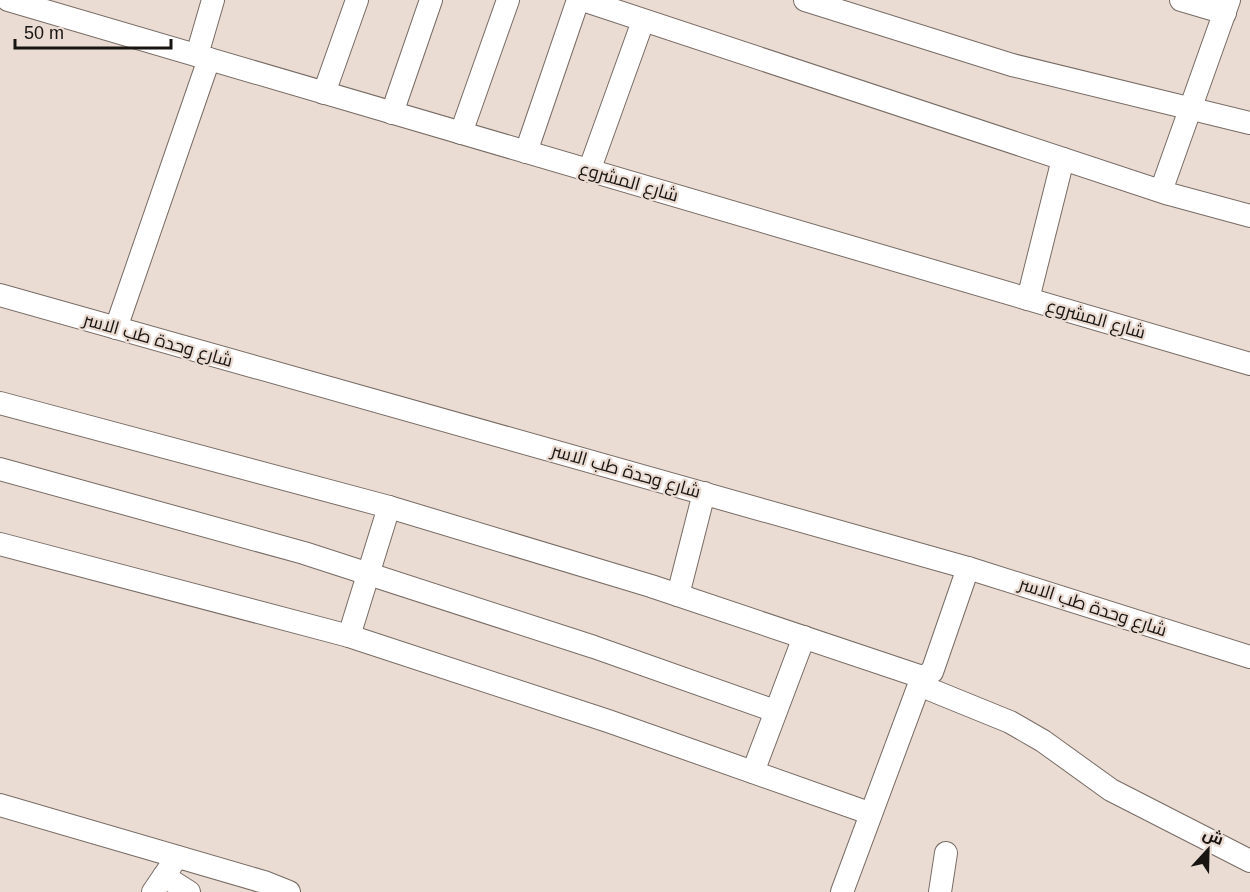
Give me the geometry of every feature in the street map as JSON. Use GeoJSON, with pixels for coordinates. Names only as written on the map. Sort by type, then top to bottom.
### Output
{"type":"FeatureCollection","features":[{"type":"Feature","properties":{"kind":"street","name":"شارع المشروع"},"geometry":{"type":"LineString","coordinates":[[8,0],[56,7],[203,57],[1250,364]]}},
{"type":"Feature","properties":{"kind":"street"},"geometry":{"type":"LineString","coordinates":[[116,328],[203,57],[213,0]]}},
{"type":"Feature","properties":{"kind":"street"},"geometry":{"type":"LineString","coordinates":[[324,93],[357,0]]}},
{"type":"Feature","properties":{"kind":"street"},"geometry":{"type":"LineString","coordinates":[[392,112],[431,0]]}},
{"type":"Feature","properties":{"kind":"street"},"geometry":{"type":"LineString","coordinates":[[461,133],[508,0]]}},
{"type":"Feature","properties":{"kind":"street"},"geometry":{"type":"LineString","coordinates":[[526,152],[578,0]]}},
{"type":"Feature","properties":{"kind":"street"},"geometry":{"type":"LineString","coordinates":[[583,0],[1161,191],[1250,216]]}},
{"type":"Feature","properties":{"kind":"street"},"geometry":{"type":"LineString","coordinates":[[805,0],[1012,65],[1250,123]]}},
{"type":"Feature","properties":{"kind":"street"},"geometry":{"type":"LineString","coordinates":[[1161,191],[1227,6],[1181,0]]}},
{"type":"Feature","properties":{"kind":"street"},"geometry":{"type":"LineString","coordinates":[[589,171],[642,21]]}},
{"type":"Feature","properties":{"kind":"street"},"geometry":{"type":"LineString","coordinates":[[1028,299],[1063,159]]}},
{"type":"Feature","properties":{"kind":"street","name":"شارع وحدة طب الاسر"},"geometry":{"type":"LineString","coordinates":[[0,295],[968,568],[1250,657]]}},
{"type":"Feature","properties":{"kind":"street"},"geometry":{"type":"LineString","coordinates":[[0,403],[389,507],[678,595],[804,637],[920,681],[1010,722],[1043,741],[1111,790],[1250,861]]}},
{"type":"Feature","properties":{"kind":"street"},"geometry":{"type":"LineString","coordinates":[[0,469],[184,518],[368,574],[594,647],[775,711]]}},
{"type":"Feature","properties":{"kind":"street"},"geometry":{"type":"LineString","coordinates":[[678,595],[704,493]]}},
{"type":"Feature","properties":{"kind":"street"},"geometry":{"type":"LineString","coordinates":[[349,636],[389,507]]}},
{"type":"Feature","properties":{"kind":"street"},"geometry":{"type":"LineString","coordinates":[[0,544],[349,636],[869,813]]}},
{"type":"Feature","properties":{"kind":"street"},"geometry":{"type":"LineString","coordinates":[[842,892],[869,813],[920,681],[932,672],[968,568]]}},
{"type":"Feature","properties":{"kind":"street"},"geometry":{"type":"LineString","coordinates":[[753,772],[804,637]]}},
{"type":"Feature","properties":{"kind":"street"},"geometry":{"type":"LineString","coordinates":[[0,805],[289,892]]}},
{"type":"Feature","properties":{"kind":"street"},"geometry":{"type":"LineString","coordinates":[[940,892],[946,853]]}},
{"type":"Feature","properties":{"kind":"street"},"geometry":{"type":"LineString","coordinates":[[177,857],[158,884],[189,892]]}}]}
